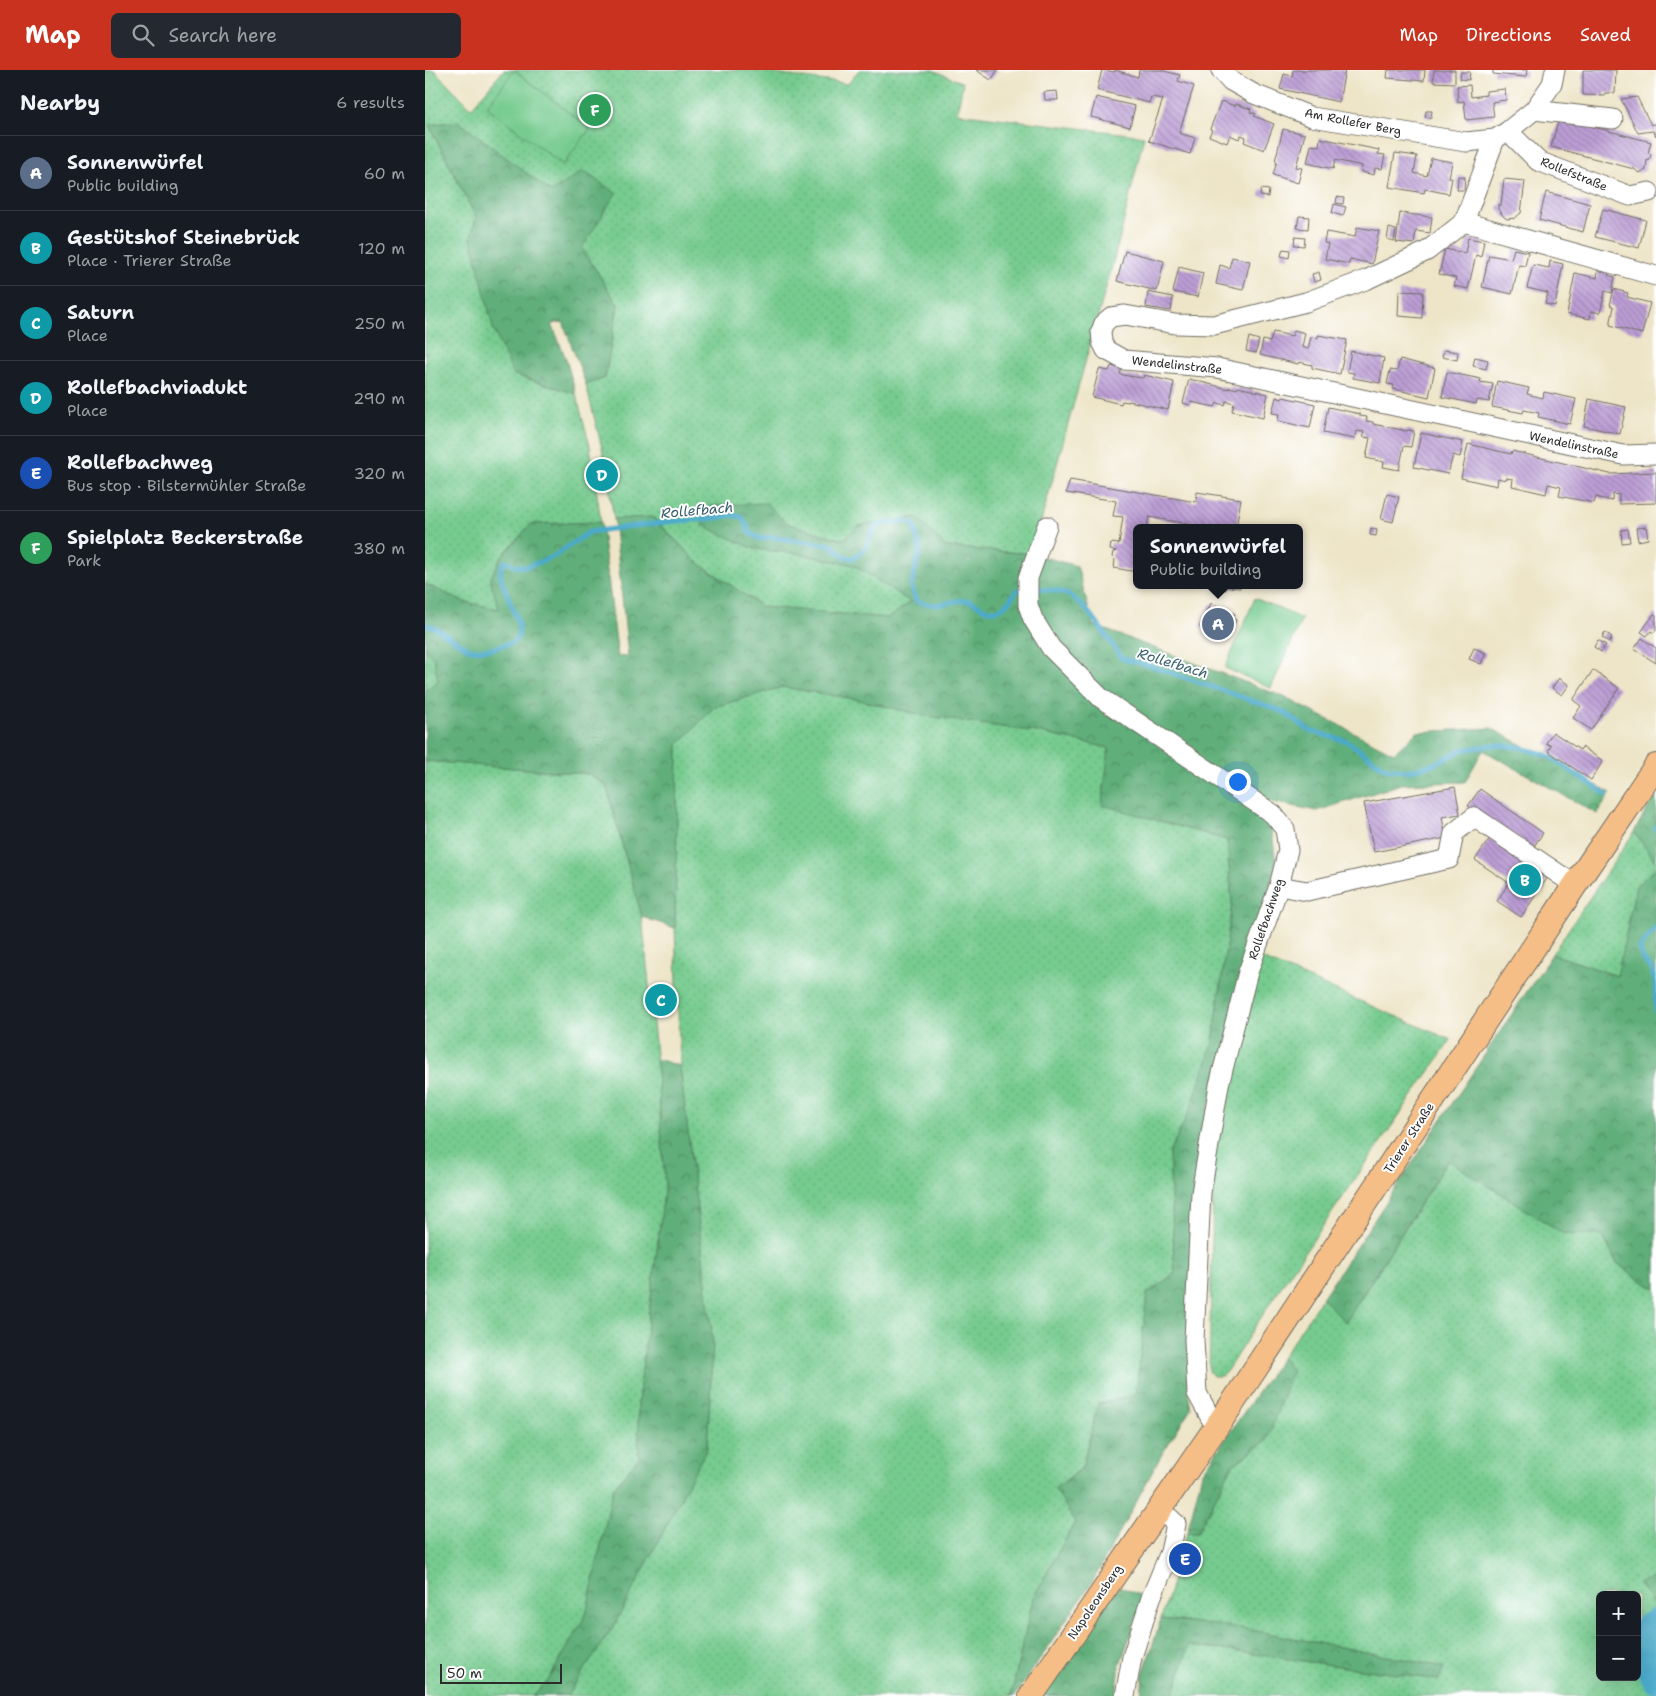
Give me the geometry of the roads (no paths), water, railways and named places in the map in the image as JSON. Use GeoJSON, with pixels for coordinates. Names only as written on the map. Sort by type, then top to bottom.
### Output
{"type":"FeatureCollection","features":[{"type":"Feature","properties":{"kind":"main road","name":"Trierer Straße"},"geometry":{"type":"LineString","coordinates":[[1159,1508],[1216,1428],[1575,885],[1656,766]]}},
{"type":"Feature","properties":{"kind":"main road","name":"Napoleonsberg"},"geometry":{"type":"LineString","coordinates":[[1031,1696],[1159,1508]]}},
{"type":"Feature","properties":{"kind":"street","name":"Am Rollefer Berg"},"geometry":{"type":"LineString","coordinates":[[1221,70],[1231,81],[1254,94],[1312,117],[1466,142],[1502,135]]}},
{"type":"Feature","properties":{"kind":"street"},"geometry":{"type":"LineString","coordinates":[[1555,70],[1552,84],[1534,110],[1502,135],[1464,222],[1656,276]]}},
{"type":"Feature","properties":{"kind":"street"},"geometry":{"type":"LineString","coordinates":[[1534,110],[1613,119]]}},
{"type":"Feature","properties":{"kind":"street","name":"Rollefstraße"},"geometry":{"type":"LineString","coordinates":[[1502,135],[1538,161],[1630,196],[1649,192]]}},
{"type":"Feature","properties":{"kind":"street","name":"Wendelinstraße"},"geometry":{"type":"LineString","coordinates":[[1464,222],[1427,250],[1368,279],[1306,302],[1214,325],[1175,324],[1125,315],[1111,318],[1104,323],[1101,331],[1102,342],[1106,350],[1124,360],[1217,368],[1623,455],[1656,454]]}},
{"type":"Feature","properties":{"kind":"street","name":"Rollefbachweg"},"geometry":{"type":"LineString","coordinates":[[1047,526],[1028,578],[1028,605],[1033,619],[1051,648],[1101,698],[1273,814],[1285,829],[1288,850],[1279,886],[1249,972],[1219,1084],[1201,1193],[1194,1340],[1197,1393],[1216,1428]]}},
{"type":"Feature","properties":{"kind":"street"},"geometry":{"type":"LineString","coordinates":[[1279,886],[1307,891],[1449,859],[1455,833],[1474,817],[1575,885]]}},
{"type":"Feature","properties":{"kind":"street"},"geometry":{"type":"LineString","coordinates":[[1125,1696],[1132,1657],[1151,1598],[1170,1552],[1176,1524],[1159,1508]]}},
{"type":"Feature","properties":{"kind":"waterway","name":"Rollefbach"},"geometry":{"type":"LineString","coordinates":[[425,624],[437,629],[471,650],[491,649],[512,643],[519,635],[518,622],[503,584],[500,572],[502,565],[507,561],[515,566],[526,567],[553,557],[589,532],[731,515],[742,517],[747,525],[748,532],[760,539],[771,537],[831,545],[845,557],[854,558],[865,549],[877,525],[905,521],[914,524],[920,549],[911,588],[916,601],[936,605],[966,600],[991,610],[999,609],[1005,605],[1017,590],[1041,589],[1058,591],[1081,604],[1123,659],[1148,665],[1282,711],[1310,731],[1347,741],[1385,768],[1408,771],[1434,764],[1462,750],[1493,745],[1519,747],[1547,755],[1606,794]]}},
{"type":"Feature","properties":{"kind":"waterway"},"geometry":{"type":"LineString","coordinates":[[1656,927],[1640,948],[1642,959],[1652,969],[1655,983],[1656,1012]]}},
{"type":"Feature","properties":{"kind":"waterway"},"geometry":{"type":"LineString","coordinates":[[1656,1623],[1647,1628],[1640,1649],[1656,1678]]}},
{"type":"Feature","properties":{"kind":"place","name":"Spielplatz Beckerstraße"},"geometry":{"type":"Point","coordinates":[595,110]}},
{"type":"Feature","properties":{"kind":"place","name":"Rollefbachviadukt"},"geometry":{"type":"Point","coordinates":[602,475]}},
{"type":"Feature","properties":{"kind":"place","name":"Sonnenwürfel"},"geometry":{"type":"Point","coordinates":[1218,624]}},
{"type":"Feature","properties":{"kind":"place","name":"Gestütshof Steinebrück"},"geometry":{"type":"Point","coordinates":[1525,880]}},
{"type":"Feature","properties":{"kind":"place","name":"Saturn"},"geometry":{"type":"Point","coordinates":[661,1000]}},
{"type":"Feature","properties":{"kind":"place","name":"Rollefbachweg"},"geometry":{"type":"Point","coordinates":[1185,1559]}}]}
